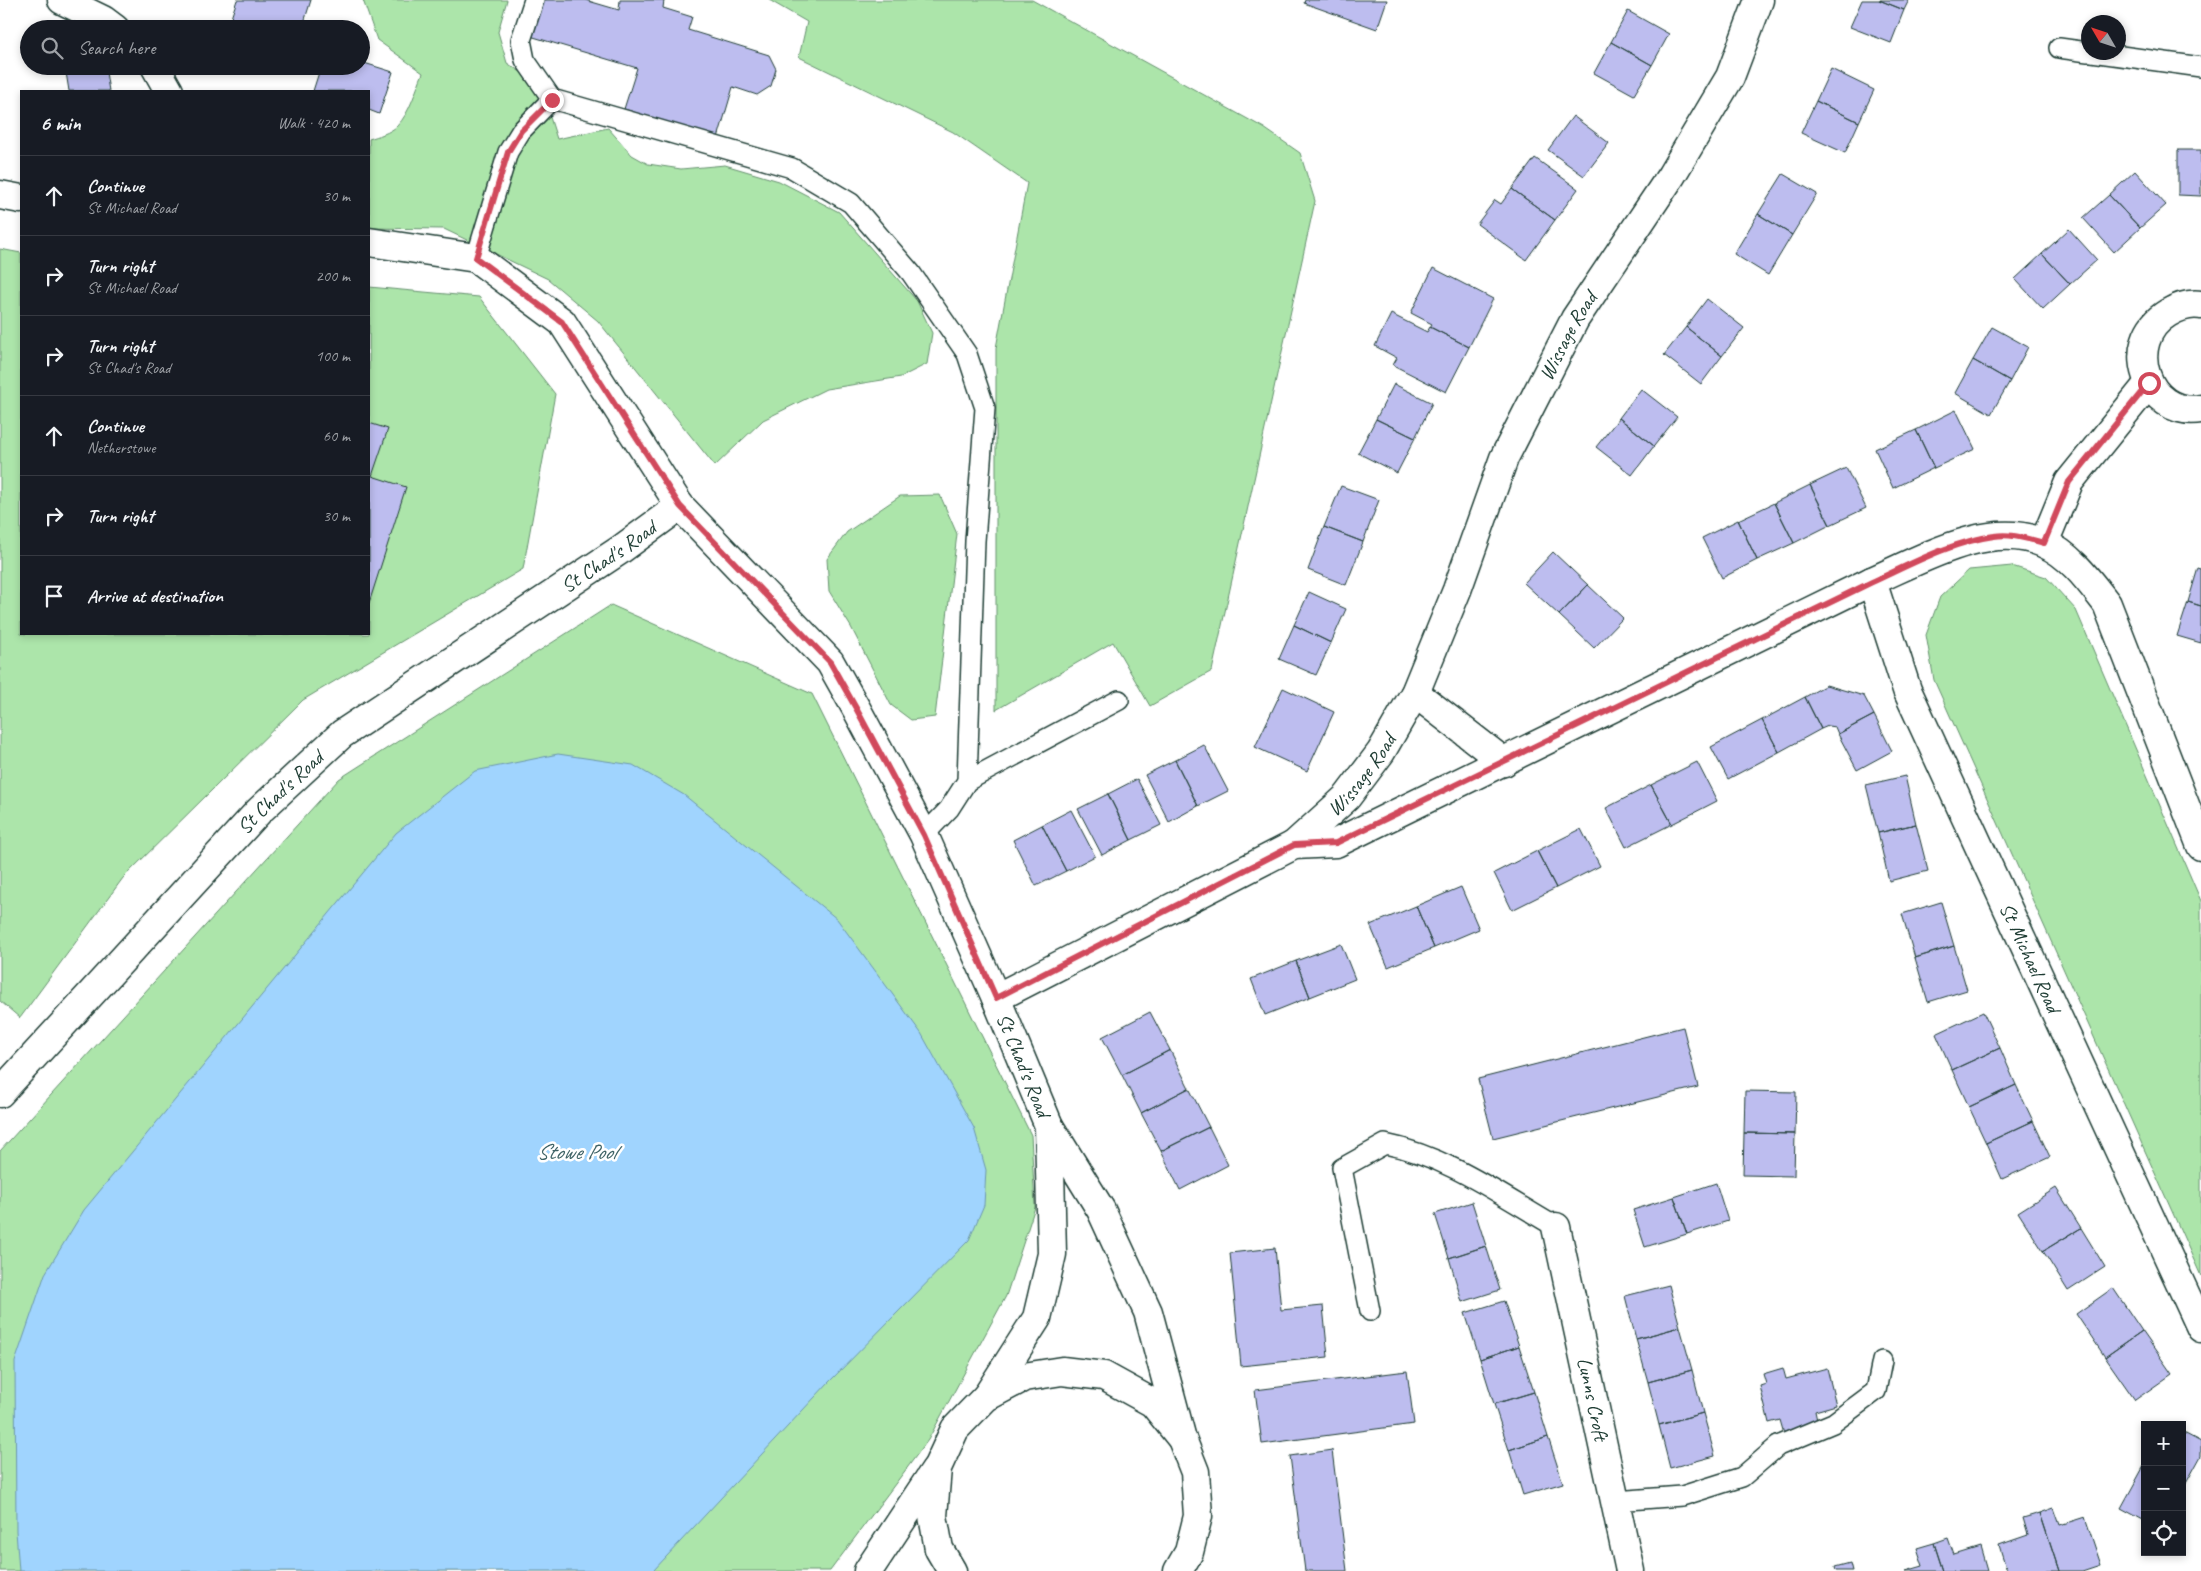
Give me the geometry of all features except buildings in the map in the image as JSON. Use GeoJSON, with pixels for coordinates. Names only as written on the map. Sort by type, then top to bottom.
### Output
{"type":"FeatureCollection","features":[{"type":"Feature","properties":{"kind":"street"},"geometry":{"type":"LineString","coordinates":[[62,0],[103,20]]}},
{"type":"Feature","properties":{"kind":"street","name":"Wissage Road"},"geometry":{"type":"LineString","coordinates":[[1294,845],[1347,797],[1381,752],[1415,693],[1457,590],[1504,458],[1575,319],[1671,176],[1730,77],[1759,0]]}},
{"type":"Feature","properties":{"kind":"street"},"geometry":{"type":"LineString","coordinates":[[160,75],[167,90]]}},
{"type":"Feature","properties":{"kind":"street"},"geometry":{"type":"LineString","coordinates":[[0,195],[20,199]]}},
{"type":"Feature","properties":{"kind":"street"},"geometry":{"type":"LineString","coordinates":[[370,242],[476,258],[562,322],[680,506]]}},
{"type":"Feature","properties":{"kind":"street"},"geometry":{"type":"LineString","coordinates":[[2199,300],[2176,308],[2161,317],[2149,330],[2143,348],[2142,366],[2149,383],[2158,395],[2170,403],[2183,408],[2201,409]]}},
{"type":"Feature","properties":{"kind":"street"},"geometry":{"type":"LineString","coordinates":[[2044,543],[2069,482],[2149,383]]}},
{"type":"Feature","properties":{"kind":"street","name":"St Chad's Road"},"geometry":{"type":"LineString","coordinates":[[0,1093],[259,811],[342,734],[620,550],[680,506],[830,662],[857,710],[924,835],[996,998],[1049,1126],[1101,1210],[1148,1312],[1182,1439]]}},
{"type":"Feature","properties":{"kind":"street"},"geometry":{"type":"LineString","coordinates":[[996,998],[1294,845],[1336,843],[1872,582],[1944,549],[1995,536],[2018,536],[2044,543],[2066,558],[2089,581],[2107,604],[2201,846]]}},
{"type":"Feature","properties":{"kind":"street","name":"St Michael Road"},"geometry":{"type":"LineString","coordinates":[[1872,582],[1907,690],[2201,1328]]}},
{"type":"Feature","properties":{"kind":"street"},"geometry":{"type":"LineString","coordinates":[[1415,693],[1504,762]]}},
{"type":"Feature","properties":{"kind":"street","name":"St Chad's Road"},"geometry":{"type":"LineString","coordinates":[[986,1397],[1037,1318],[1052,1254],[1049,1126]]}},
{"type":"Feature","properties":{"kind":"street","name":"Lunns Croft"},"geometry":{"type":"LineString","coordinates":[[1556,1227],[1630,1571]]}},
{"type":"Feature","properties":{"kind":"street"},"geometry":{"type":"LineString","coordinates":[[868,1571],[937,1468],[955,1429],[986,1397],[1024,1377],[1062,1371],[1104,1376],[1153,1404],[1182,1439],[1195,1472],[1198,1516],[1186,1565]]}},
{"type":"Feature","properties":{"kind":"street"},"geometry":{"type":"LineString","coordinates":[[937,1468],[933,1516],[940,1549],[952,1571]]}},
{"type":"Feature","properties":{"kind":"lane"},"geometry":{"type":"LineString","coordinates":[[534,0],[521,40],[524,60],[552,100],[792,168],[852,203],[911,273],[967,354],[985,408],[975,541],[967,781],[950,809],[924,835]]}},
{"type":"Feature","properties":{"kind":"lane"},"geometry":{"type":"LineString","coordinates":[[2059,48],[2081,51]]}},
{"type":"Feature","properties":{"kind":"lane"},"geometry":{"type":"LineString","coordinates":[[2126,57],[2201,67]]}},
{"type":"Feature","properties":{"kind":"lane"},"geometry":{"type":"LineString","coordinates":[[476,258],[508,152],[521,131],[552,100]]}},
{"type":"Feature","properties":{"kind":"lane"},"geometry":{"type":"LineString","coordinates":[[967,781],[1119,700]]}},
{"type":"Feature","properties":{"kind":"lane"},"geometry":{"type":"LineString","coordinates":[[1370,1311],[1342,1168],[1385,1144],[1409,1149],[1448,1166],[1556,1227]]}},
{"type":"Feature","properties":{"kind":"lane"},"geometry":{"type":"LineString","coordinates":[[1615,1501],[1682,1496],[1742,1477],[1778,1446],[1833,1423],[1876,1391],[1882,1361]]}},
{"type":"Feature","properties":{"kind":"green space"},"geometry":{"type":"Polygon","coordinates":[[[363,0],[507,0],[498,32],[507,63],[530,78],[548,111],[557,139],[608,128],[632,155],[648,164],[681,169],[725,165],[779,181],[839,212],[917,301],[932,333],[927,364],[901,377],[826,389],[763,420],[715,466],[598,321],[548,279],[444,229],[370,228],[370,139],[391,131],[402,121],[423,73],[377,40],[363,0]]]}},
{"type":"Feature","properties":{"kind":"green space"},"geometry":{"type":"Polygon","coordinates":[[[769,0],[1032,0],[1264,128],[1300,153],[1315,201],[1212,671],[1150,706],[1113,642],[996,710],[996,348],[1027,183],[953,132],[799,57],[807,22],[769,0]]]}},
{"type":"Feature","properties":{"kind":"green space"},"geometry":{"type":"Polygon","coordinates":[[[0,249],[20,253],[20,635],[370,635],[370,287],[479,297],[555,394],[523,569],[303,700],[123,878],[20,1018],[0,1001],[0,249]]]}},
{"type":"Feature","properties":{"kind":"green space"},"geometry":{"type":"Polygon","coordinates":[[[940,495],[957,534],[935,717],[911,720],[891,705],[851,627],[829,591],[827,559],[847,532],[900,496],[940,495]]]}},
{"type":"Feature","properties":{"kind":"green space"},"geometry":{"type":"Polygon","coordinates":[[[2012,566],[2046,577],[2076,610],[2201,901],[2201,1276],[1934,680],[1926,635],[1940,597],[1969,570],[2012,566]]]}},
{"type":"Feature","properties":{"kind":"green space","name":"Stowe Pool"},"geometry":{"type":"Polygon","coordinates":[[[611,605],[812,694],[1031,1135],[1035,1207],[1006,1296],[928,1440],[830,1571],[0,1571],[0,1151],[339,779],[611,605]]]}},
{"type":"Feature","properties":{"kind":"water","name":"Stowe Pool"},"geometry":{"type":"Polygon","coordinates":[[[558,754],[633,765],[684,795],[837,919],[921,1033],[974,1128],[986,1170],[984,1205],[969,1240],[829,1382],[653,1571],[19,1571],[16,1531],[15,1362],[45,1274],[84,1210],[396,833],[475,771],[558,754]]]}},
{"type":"Feature","properties":{"kind":"route"},"geometry":{"type":"LineString","coordinates":[[552,100],[521,131],[508,152],[476,258],[562,322],[680,506],[830,662],[924,835],[996,998],[1294,845],[1336,843],[1872,582],[1944,549],[1995,536],[2018,536],[2044,543],[2069,482],[2149,383]]}}]}
